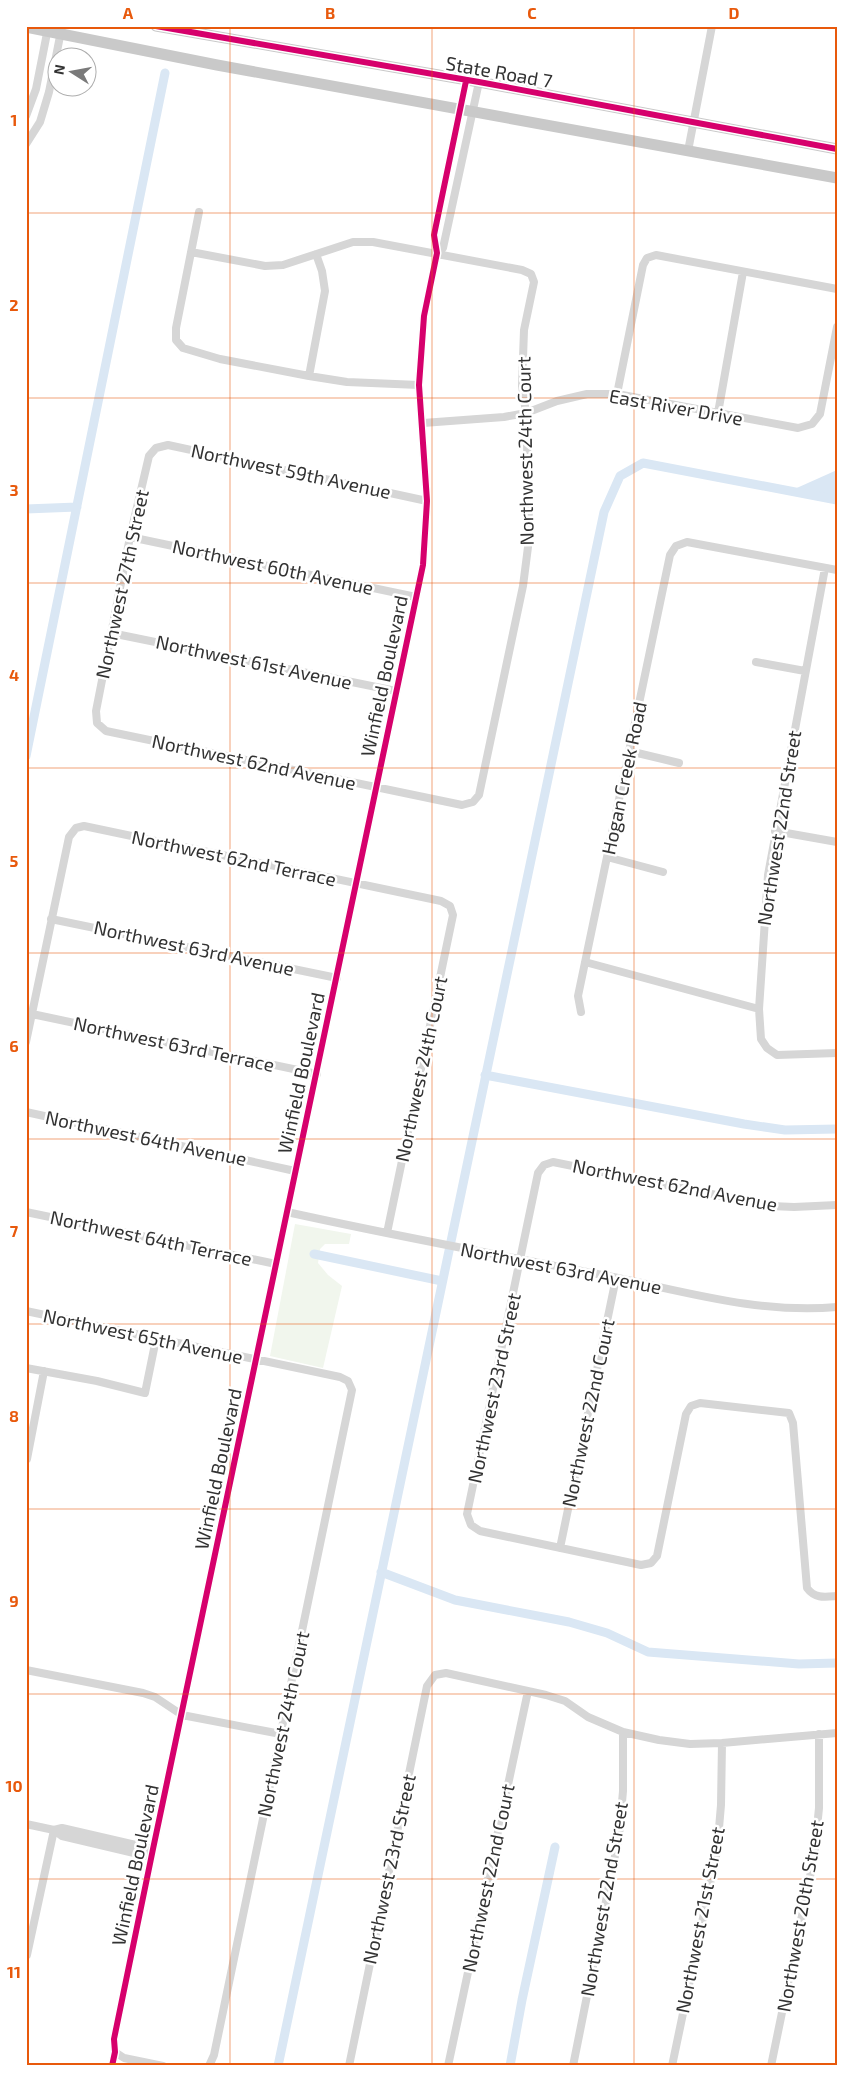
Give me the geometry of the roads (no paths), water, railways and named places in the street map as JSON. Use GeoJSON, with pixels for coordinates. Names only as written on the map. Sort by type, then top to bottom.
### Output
{"type":"FeatureCollection","features":[{"type":"Feature","properties":{"kind":"main road","name":"State Road 7"},"geometry":{"type":"LineString","coordinates":[[156,26],[479,82],[837,149]]}},
{"type":"Feature","properties":{"kind":"main road"},"geometry":{"type":"LineString","coordinates":[[26,27],[61,30],[217,65],[837,178]]}},
{"type":"Feature","properties":{"kind":"street"},"geometry":{"type":"LineString","coordinates":[[688,151],[712,26]]}},
{"type":"Feature","properties":{"kind":"street"},"geometry":{"type":"LineString","coordinates":[[26,116],[36,89],[48,28]]}},
{"type":"Feature","properties":{"kind":"street"},"geometry":{"type":"LineString","coordinates":[[26,144],[40,122],[61,30]]}},
{"type":"Feature","properties":{"kind":"street","name":"Winfield Boulevard"},"geometry":{"type":"LineString","coordinates":[[466,81],[467,111]]}},
{"type":"Feature","properties":{"kind":"street","name":"Winfield Boulevard"},"geometry":{"type":"LineString","coordinates":[[112,2066],[115,2052],[114,2039],[152,1853],[423,565],[427,501],[419,385],[424,316],[437,254],[434,235],[467,111],[479,82]]}},
{"type":"Feature","properties":{"kind":"street"},"geometry":{"type":"LineString","coordinates":[[199,212],[176,328],[176,340],[183,348],[220,359],[347,382],[419,385]]}},
{"type":"Feature","properties":{"kind":"street"},"geometry":{"type":"LineString","coordinates":[[191,252],[265,266],[283,265],[353,242],[373,242],[437,254]]}},
{"type":"Feature","properties":{"kind":"street"},"geometry":{"type":"LineString","coordinates":[[309,376],[325,291],[322,271],[316,254]]}},
{"type":"Feature","properties":{"kind":"street","name":"Northwest 24th Court"},"geometry":{"type":"LineString","coordinates":[[437,254],[522,270],[531,274],[534,282],[524,330],[522,356],[529,506],[528,547],[522,586],[479,795],[473,802]]}},
{"type":"Feature","properties":{"kind":"street"},"geometry":{"type":"LineString","coordinates":[[617,394],[643,265],[647,258],[656,255],[837,289]]}},
{"type":"Feature","properties":{"kind":"street"},"geometry":{"type":"LineString","coordinates":[[718,413],[743,272]]}},
{"type":"Feature","properties":{"kind":"street","name":"East River Drive"},"geometry":{"type":"LineString","coordinates":[[423,423],[504,417],[526,413],[557,401],[587,394],[617,394],[798,428],[812,424],[820,414],[837,327]]}},
{"type":"Feature","properties":{"kind":"street","name":"Northwest 59th Avenue"},"geometry":{"type":"LineString","coordinates":[[156,448],[168,445],[427,501]]}},
{"type":"Feature","properties":{"kind":"street","name":"Northwest 27th Street"},"geometry":{"type":"LineString","coordinates":[[98,723],[96,710],[130,537],[149,456],[156,448]]}},
{"type":"Feature","properties":{"kind":"street","name":"Northwest 60th Avenue"},"geometry":{"type":"LineString","coordinates":[[130,537],[416,597]]}},
{"type":"Feature","properties":{"kind":"street","name":"Hogan Creek Road"},"geometry":{"type":"LineString","coordinates":[[581,1012],[578,996],[670,555],[676,546],[687,542],[825,568]]}},
{"type":"Feature","properties":{"kind":"street"},"geometry":{"type":"LineString","coordinates":[[825,568],[837,570]]}},
{"type":"Feature","properties":{"kind":"street","name":"Northwest 22nd Street"},"geometry":{"type":"LineString","coordinates":[[825,568],[768,884],[759,1009],[761,1040],[767,1048],[777,1055],[837,1053]]}},
{"type":"Feature","properties":{"kind":"street","name":"Northwest 61st Avenue"},"geometry":{"type":"LineString","coordinates":[[111,633],[396,691]]}},
{"type":"Feature","properties":{"kind":"street"},"geometry":{"type":"LineString","coordinates":[[756,662],[805,671]]}},
{"type":"Feature","properties":{"kind":"street","name":"Northwest 62nd Avenue"},"geometry":{"type":"LineString","coordinates":[[98,723],[106,731],[376,788],[462,805],[473,802]]}},
{"type":"Feature","properties":{"kind":"street"},"geometry":{"type":"LineString","coordinates":[[629,751],[679,763]]}},
{"type":"Feature","properties":{"kind":"street","name":"Northwest 62nd Terrace"},"geometry":{"type":"LineString","coordinates":[[51,919],[69,837],[76,828],[84,826],[441,900],[450,906]]}},
{"type":"Feature","properties":{"kind":"street"},"geometry":{"type":"LineString","coordinates":[[776,832],[837,842]]}},
{"type":"Feature","properties":{"kind":"street"},"geometry":{"type":"LineString","coordinates":[[607,857],[663,872]]}},
{"type":"Feature","properties":{"kind":"street","name":"Northwest 24th Court"},"geometry":{"type":"LineString","coordinates":[[387,1233],[453,915],[450,906]]}},
{"type":"Feature","properties":{"kind":"street"},"geometry":{"type":"LineString","coordinates":[[26,1042],[51,919]]}},
{"type":"Feature","properties":{"kind":"street","name":"Northwest 63rd Avenue"},"geometry":{"type":"LineString","coordinates":[[51,919],[337,978]]}},
{"type":"Feature","properties":{"kind":"street"},"geometry":{"type":"LineString","coordinates":[[585,962],[759,1009]]}},
{"type":"Feature","properties":{"kind":"street","name":"Northwest 63rd Terrace"},"geometry":{"type":"LineString","coordinates":[[32,1014],[317,1074]]}},
{"type":"Feature","properties":{"kind":"street","name":"Northwest 64th Avenue"},"geometry":{"type":"LineString","coordinates":[[26,1112],[295,1171]]}},
{"type":"Feature","properties":{"kind":"street","name":"Northwest 62nd Avenue"},"geometry":{"type":"LineString","coordinates":[[544,1166],[553,1162],[771,1206],[837,1205]]}},
{"type":"Feature","properties":{"kind":"street","name":"Northwest 23rd Street"},"geometry":{"type":"LineString","coordinates":[[544,1166],[538,1172],[467,1514],[471,1525],[480,1531],[560,1548]]}},
{"type":"Feature","properties":{"kind":"street","name":"Northwest 64th Terrace"},"geometry":{"type":"LineString","coordinates":[[26,1212],[276,1264]]}},
{"type":"Feature","properties":{"kind":"street","name":"Northwest 63rd Avenue"},"geometry":{"type":"LineString","coordinates":[[287,1212],[442,1245],[742,1304],[799,1308],[837,1307]]}},
{"type":"Feature","properties":{"kind":"street","name":"Northwest 22nd Court"},"geometry":{"type":"LineString","coordinates":[[560,1548],[616,1278]]}},
{"type":"Feature","properties":{"kind":"street","name":"Northwest 65th Avenue"},"geometry":{"type":"LineString","coordinates":[[26,1311],[340,1377],[348,1382]]}},
{"type":"Feature","properties":{"kind":"street"},"geometry":{"type":"LineString","coordinates":[[26,1368],[97,1381],[145,1393],[156,1339]]}},
{"type":"Feature","properties":{"kind":"street"},"geometry":{"type":"LineString","coordinates":[[27,1459],[44,1371]]}},
{"type":"Feature","properties":{"kind":"street","name":"Northwest 24th Court"},"geometry":{"type":"LineString","coordinates":[[209,2066],[214,2056],[352,1390],[348,1382]]}},
{"type":"Feature","properties":{"kind":"street"},"geometry":{"type":"LineString","coordinates":[[560,1548],[641,1565],[651,1563],[657,1556],[686,1414],[691,1406],[700,1403],[789,1413],[793,1423],[808,1588],[812,1595],[822,1597],[837,1596]]}},
{"type":"Feature","properties":{"kind":"street"},"geometry":{"type":"LineString","coordinates":[[26,1670],[143,1693],[155,1697],[182,1714],[282,1734]]}},
{"type":"Feature","properties":{"kind":"street","name":"Northwest 23rd Street"},"geometry":{"type":"LineString","coordinates":[[349,2066],[427,1686],[435,1675],[446,1673],[528,1691]]}},
{"type":"Feature","properties":{"kind":"street"},"geometry":{"type":"LineString","coordinates":[[528,1691],[564,1701],[588,1717],[623,1732],[667,1741],[690,1744],[722,1743],[837,1733]]}},
{"type":"Feature","properties":{"kind":"street","name":"Northwest 22nd Court"},"geometry":{"type":"LineString","coordinates":[[448,2066],[528,1691]]}},
{"type":"Feature","properties":{"kind":"street","name":"Northwest 22nd Street"},"geometry":{"type":"LineString","coordinates":[[572,2066],[619,1836],[624,1791],[623,1732]]}},
{"type":"Feature","properties":{"kind":"street","name":"Northwest 20th Street"},"geometry":{"type":"LineString","coordinates":[[771,2066],[814,1857],[819,1808],[819,1734]]}},
{"type":"Feature","properties":{"kind":"street","name":"Northwest 21st Street"},"geometry":{"type":"LineString","coordinates":[[672,2066],[717,1851],[721,1805],[722,1743]]}},
{"type":"Feature","properties":{"kind":"street"},"geometry":{"type":"LineString","coordinates":[[26,1824],[54,1830],[62,1836],[152,1853]]}},
{"type":"Feature","properties":{"kind":"street"},"geometry":{"type":"LineString","coordinates":[[27,1955],[54,1830]]}},
{"type":"Feature","properties":{"kind":"street"},"geometry":{"type":"LineString","coordinates":[[115,2052],[124,2058],[163,2066]]}},
{"type":"Feature","properties":{"kind":"waterway"},"geometry":{"type":"LineString","coordinates":[[26,756],[165,73]]}},
{"type":"Feature","properties":{"kind":"waterway"},"geometry":{"type":"LineString","coordinates":[[278,2066],[604,512],[620,476],[643,463],[837,500]]}},
{"type":"Feature","properties":{"kind":"waterway"},"geometry":{"type":"LineString","coordinates":[[26,509],[77,507]]}},
{"type":"Feature","properties":{"kind":"waterway"},"geometry":{"type":"LineString","coordinates":[[485,1075],[744,1124],[785,1130],[837,1129]]}},
{"type":"Feature","properties":{"kind":"waterway"},"geometry":{"type":"LineString","coordinates":[[314,1254],[442,1281]]}},
{"type":"Feature","properties":{"kind":"waterway"},"geometry":{"type":"LineString","coordinates":[[381,1572],[455,1600],[569,1622],[607,1633],[648,1652],[799,1664],[837,1663]]}},
{"type":"Feature","properties":{"kind":"waterway"},"geometry":{"type":"LineString","coordinates":[[510,2066],[522,2000],[555,1847]]}}]}
